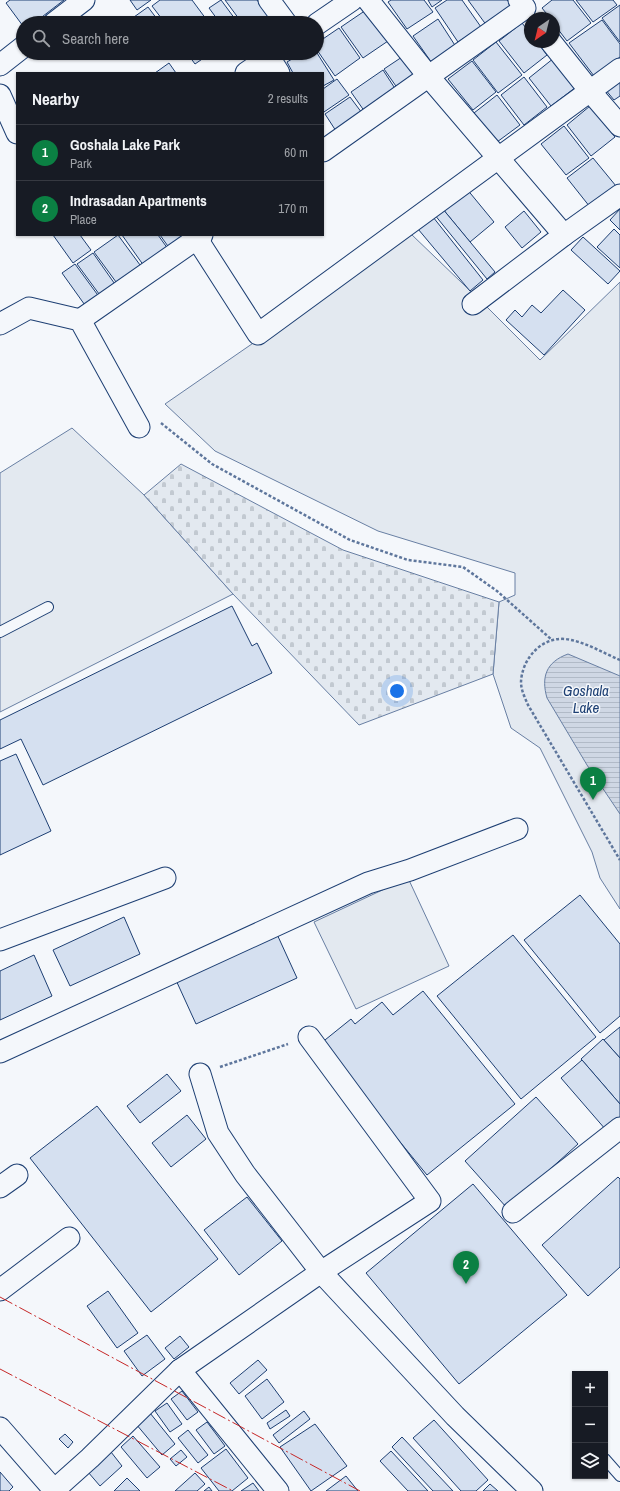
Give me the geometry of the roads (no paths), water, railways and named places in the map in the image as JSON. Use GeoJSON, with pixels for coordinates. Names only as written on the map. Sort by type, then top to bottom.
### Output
{"type":"FeatureCollection","features":[{"type":"Feature","properties":{"kind":"street"},"geometry":{"type":"LineString","coordinates":[[63,16],[84,0]]}},
{"type":"Feature","properties":{"kind":"street"},"geometry":{"type":"LineString","coordinates":[[269,0],[281,16]]}},
{"type":"Feature","properties":{"kind":"street"},"geometry":{"type":"LineString","coordinates":[[324,19],[352,0]]}},
{"type":"Feature","properties":{"kind":"street"},"geometry":{"type":"LineString","coordinates":[[368,0],[429,77],[564,235]]}},
{"type":"Feature","properties":{"kind":"street"},"geometry":{"type":"LineString","coordinates":[[325,146],[429,77],[528,7]]}},
{"type":"Feature","properties":{"kind":"street"},"geometry":{"type":"LineString","coordinates":[[556,48],[620,126]]}},
{"type":"Feature","properties":{"kind":"street"},"geometry":{"type":"LineString","coordinates":[[0,65],[16,52]]}},
{"type":"Feature","properties":{"kind":"street"},"geometry":{"type":"LineString","coordinates":[[248,72],[274,61]]}},
{"type":"Feature","properties":{"kind":"street"},"geometry":{"type":"LineString","coordinates":[[80,320],[200,237],[258,334],[620,69]]}},
{"type":"Feature","properties":{"kind":"street"},"geometry":{"type":"LineString","coordinates":[[0,95],[16,131]]}},
{"type":"Feature","properties":{"kind":"street"},"geometry":{"type":"LineString","coordinates":[[473,304],[564,235],[620,195]]}},
{"type":"Feature","properties":{"kind":"street"},"geometry":{"type":"LineString","coordinates":[[0,324],[29,308],[80,320],[139,427]]}},
{"type":"Feature","properties":{"kind":"street"},"geometry":{"type":"LineString","coordinates":[[0,1052],[368,883],[410,870],[517,829]]}},
{"type":"Feature","properties":{"kind":"street"},"geometry":{"type":"LineString","coordinates":[[0,940],[165,878]]}},
{"type":"Feature","properties":{"kind":"street"},"geometry":{"type":"LineString","coordinates":[[0,1428],[54,1491],[180,1370],[321,1272],[430,1201],[309,1037]]}},
{"type":"Feature","properties":{"kind":"street"},"geometry":{"type":"LineString","coordinates":[[200,1074],[218,1133],[245,1174],[321,1272],[456,1416],[532,1491]]}},
{"type":"Feature","properties":{"kind":"street"},"geometry":{"type":"LineString","coordinates":[[513,1212],[620,1128]]}},
{"type":"Feature","properties":{"kind":"street"},"geometry":{"type":"LineString","coordinates":[[0,1187],[17,1175]]}},
{"type":"Feature","properties":{"kind":"street"},"geometry":{"type":"LineString","coordinates":[[0,1290],[69,1238]]}},
{"type":"Feature","properties":{"kind":"street"},"geometry":{"type":"LineString","coordinates":[[180,1370],[278,1491]]}},
{"type":"Feature","properties":{"kind":"lane"},"geometry":{"type":"LineString","coordinates":[[0,632],[48,608]]}},
{"type":"Feature","properties":{"kind":"lane"},"geometry":{"type":"LineString","coordinates":[[608,1462],[620,1476]]}},
{"type":"Feature","properties":{"kind":"water","name":"Goshala Lake"},"geometry":{"type":"Polygon","coordinates":[[[568,654],[620,676],[620,814],[587,765],[547,698],[545,690],[545,677],[547,671],[555,661],[568,654]]]}},
{"type":"Feature","properties":{"kind":"place","name":"Goshala Lake Park"},"geometry":{"type":"Point","coordinates":[593,800]}},
{"type":"Feature","properties":{"kind":"place","name":"Indrasadan Apartments"},"geometry":{"type":"Point","coordinates":[466,1284]}}]}
